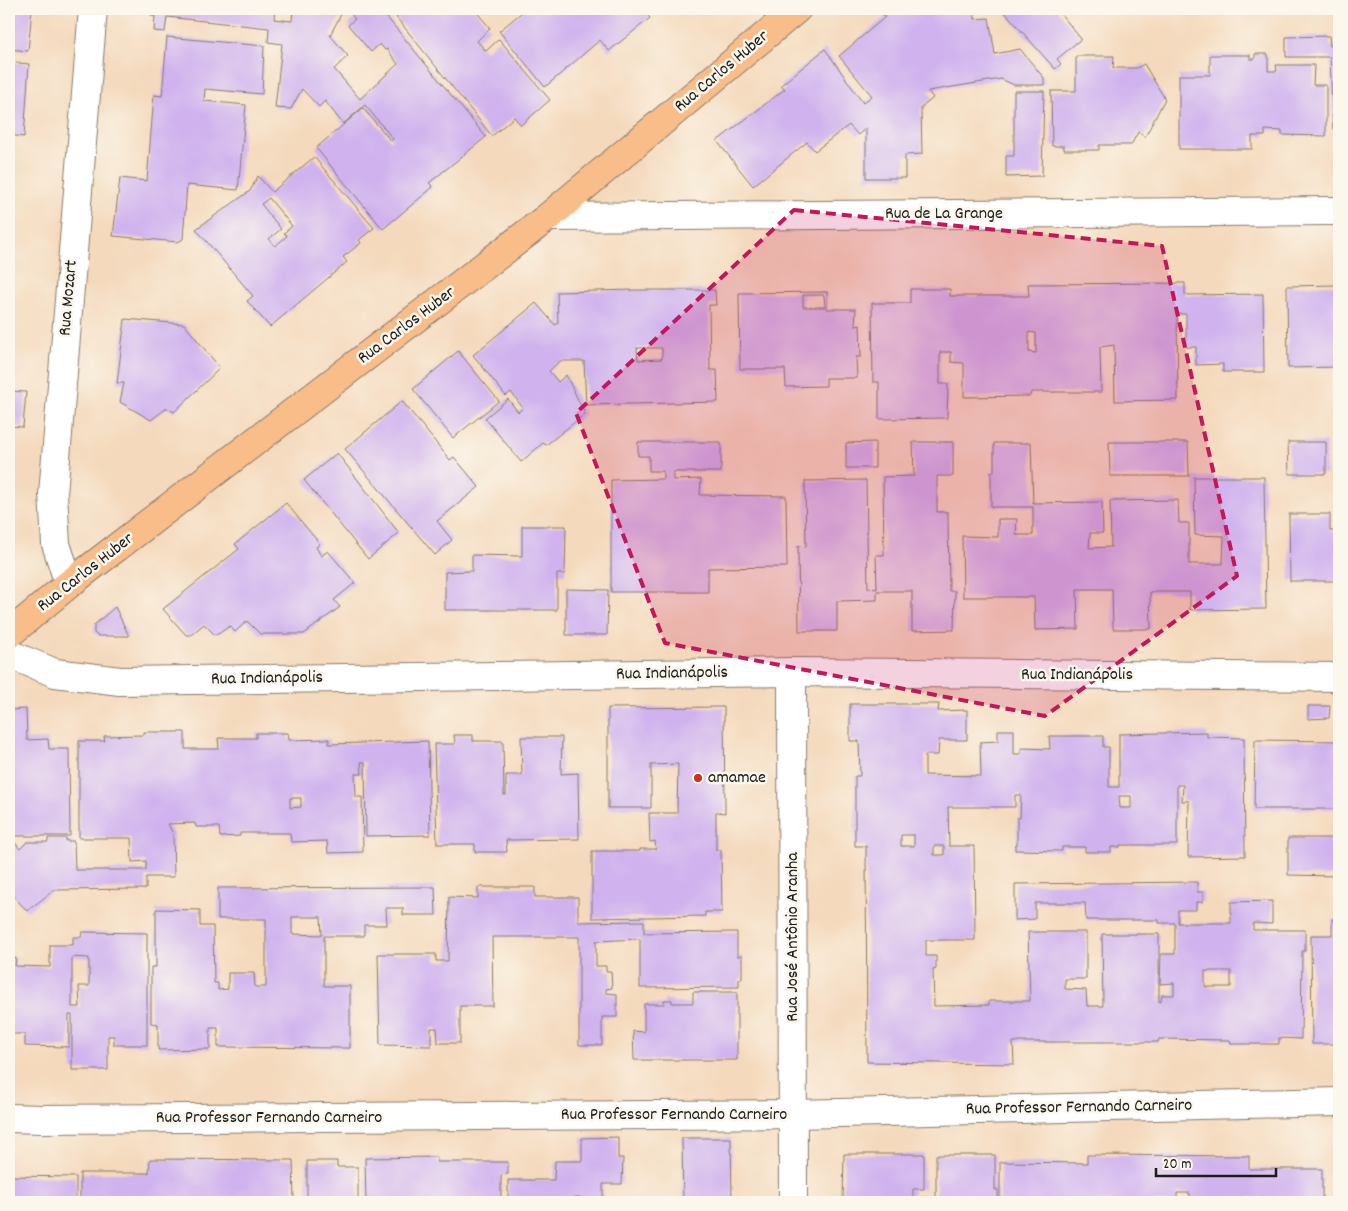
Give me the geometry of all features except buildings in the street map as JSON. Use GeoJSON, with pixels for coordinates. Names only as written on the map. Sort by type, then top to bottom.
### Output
{"type":"FeatureCollection","features":[{"type":"Feature","properties":{"kind":"main road","name":"Rua Carlos Huber"},"geometry":{"type":"LineString","coordinates":[[9,634],[69,584],[548,217],[797,9]]}},
{"type":"Feature","properties":{"kind":"street","name":"Rua Mozart"},"geometry":{"type":"LineString","coordinates":[[69,584],[56,544],[53,494],[93,9]]}},
{"type":"Feature","properties":{"kind":"street","name":"Rua de La Grange"},"geometry":{"type":"LineString","coordinates":[[548,217],[1339,211]]}},
{"type":"Feature","properties":{"kind":"street","name":"Rua Indianápolis"},"geometry":{"type":"LineString","coordinates":[[9,654],[55,673],[120,681],[792,672],[1339,677]]}},
{"type":"Feature","properties":{"kind":"street","name":"Rua José Antônio Aranha"},"geometry":{"type":"LineString","coordinates":[[792,672],[794,1202]]}},
{"type":"Feature","properties":{"kind":"street","name":"Rua Professor Fernando Carneiro"},"geometry":{"type":"LineString","coordinates":[[9,1118],[40,1120],[793,1114],[1339,1102]]}},
{"type":"Feature","properties":{"kind":"highlighted area"},"geometry":{"type":"Polygon","coordinates":[[[794,210],[1162,246],[1237,576],[1045,716],[665,643],[576,413],[794,210]]]}},
{"type":"Feature","properties":{"kind":"place","name":"amamae"},"geometry":{"type":"Point","coordinates":[698,778]}}]}
